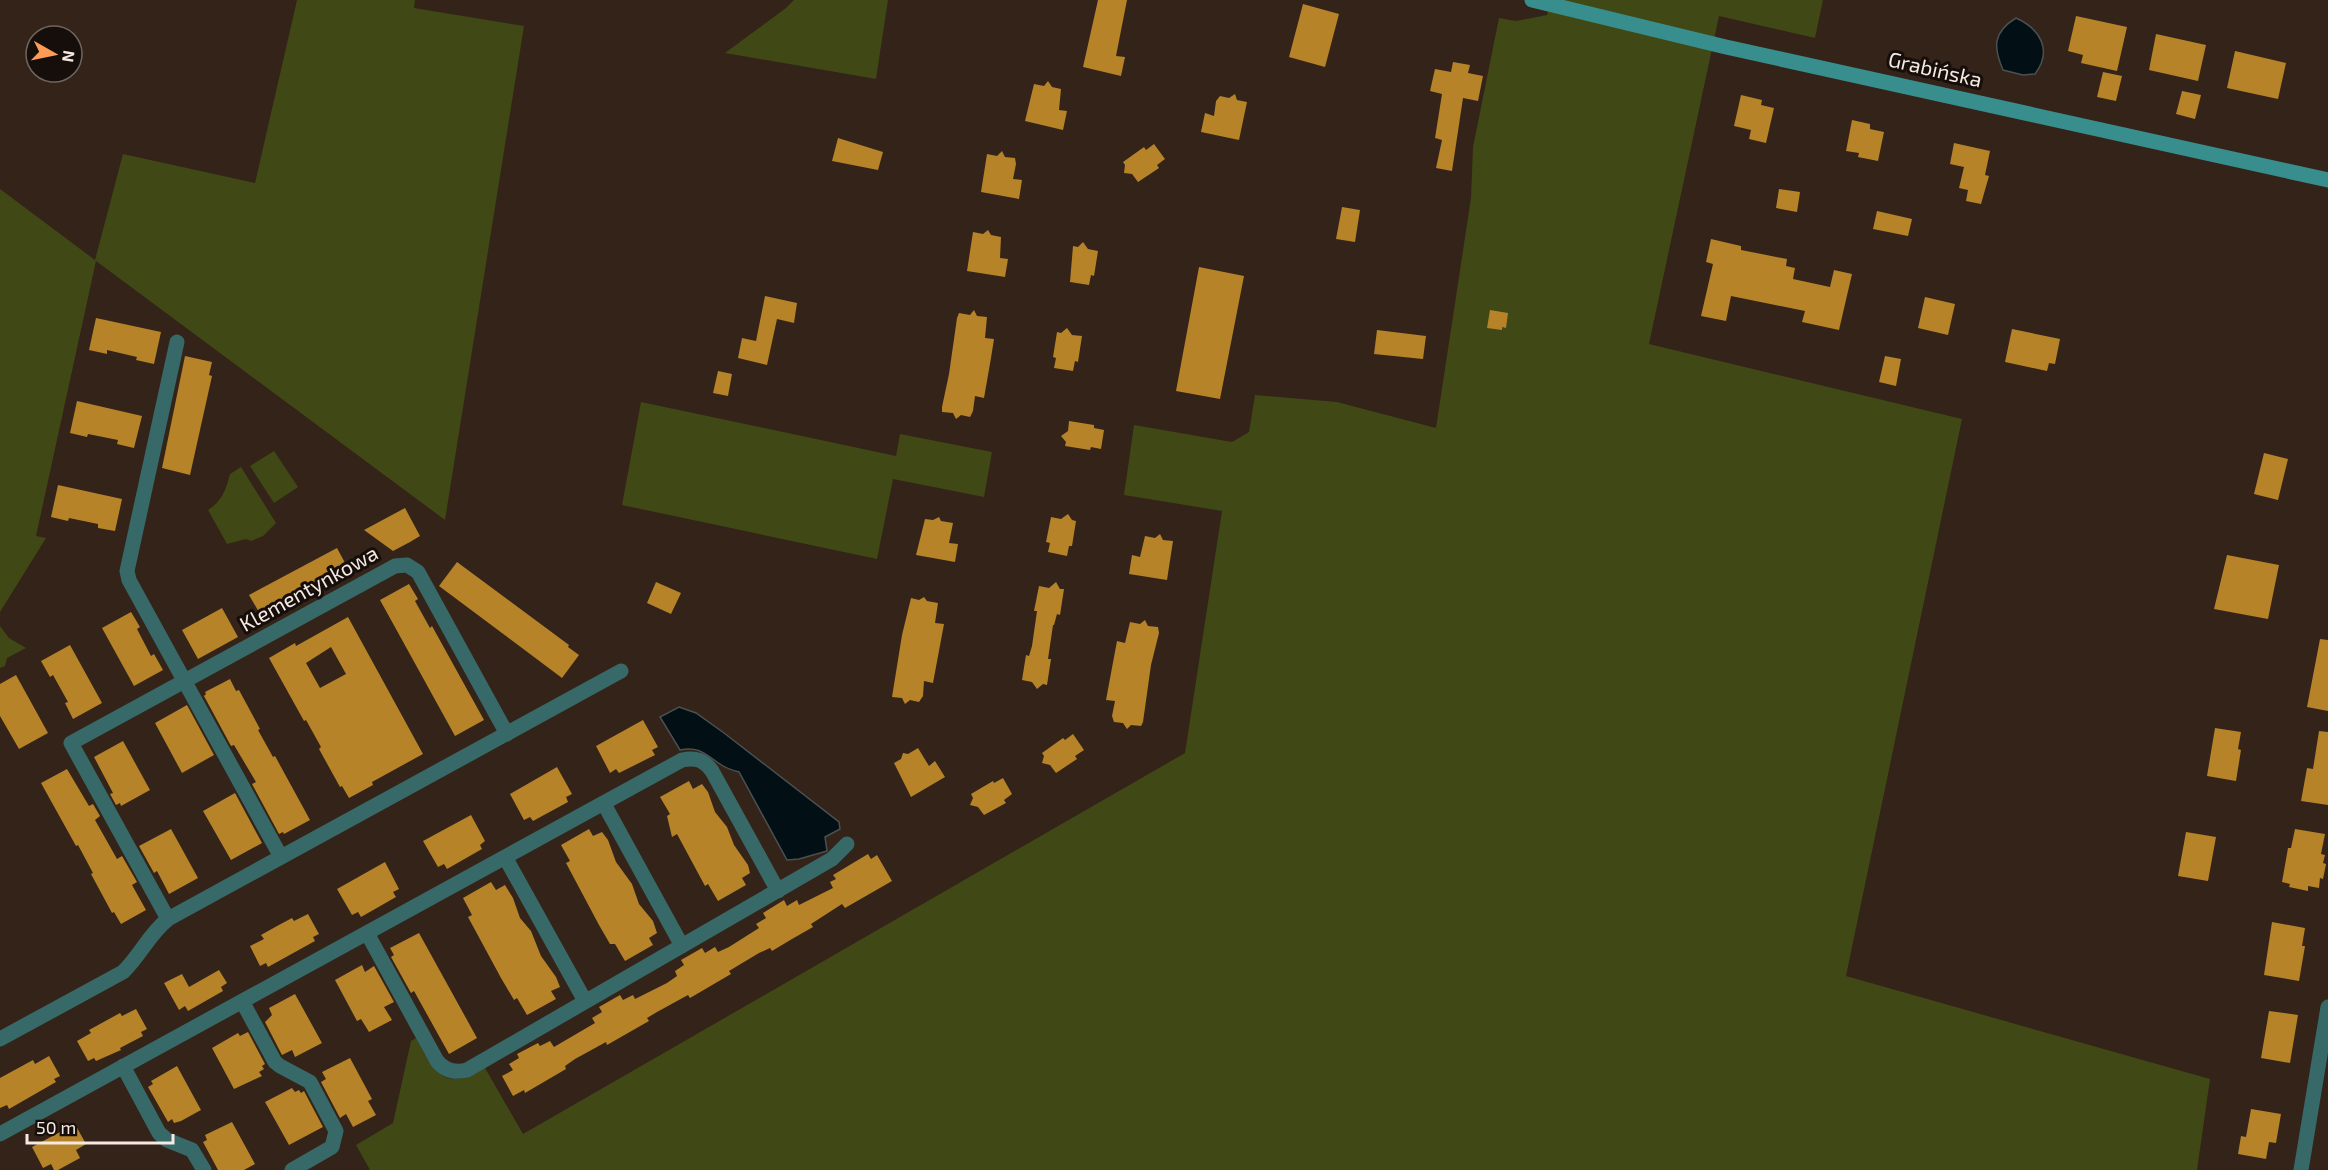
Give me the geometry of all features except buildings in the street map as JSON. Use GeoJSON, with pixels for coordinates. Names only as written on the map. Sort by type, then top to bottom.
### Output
{"type":"FeatureCollection","features":[{"type":"Feature","properties":{"kind":"street","name":"Grabińska"},"geometry":{"type":"LineString","coordinates":[[1532,0],[1726,47],[2328,180]]}},
{"type":"Feature","properties":{"kind":"street"},"geometry":{"type":"LineString","coordinates":[[177,342],[127,571],[129,580],[281,857]]}},
{"type":"Feature","properties":{"kind":"street","name":"Klementynkowa"},"geometry":{"type":"LineString","coordinates":[[168,919],[71,743],[184,681],[395,566],[408,565],[418,572],[507,734]]}},
{"type":"Feature","properties":{"kind":"street"},"geometry":{"type":"LineString","coordinates":[[0,1039],[123,972],[153,933],[168,919],[621,671]]}},
{"type":"Feature","properties":{"kind":"street"},"geometry":{"type":"LineString","coordinates":[[0,1134],[682,760],[700,760],[712,771],[778,891]]}},
{"type":"Feature","properties":{"kind":"street"},"geometry":{"type":"LineString","coordinates":[[604,804],[682,946]]}},
{"type":"Feature","properties":{"kind":"street"},"geometry":{"type":"LineString","coordinates":[[367,933],[437,1061],[441,1066],[452,1071],[467,1070],[832,859],[847,844]]}},
{"type":"Feature","properties":{"kind":"street"},"geometry":{"type":"LineString","coordinates":[[505,857],[585,1001]]}},
{"type":"Feature","properties":{"kind":"street"},"geometry":{"type":"LineString","coordinates":[[242,1001],[275,1062],[310,1082],[336,1131],[332,1147],[292,1170]]}},
{"type":"Feature","properties":{"kind":"street"},"geometry":{"type":"LineString","coordinates":[[2301,1170],[2328,1007]]}},
{"type":"Feature","properties":{"kind":"street"},"geometry":{"type":"LineString","coordinates":[[123,1066],[159,1133],[167,1140],[192,1150],[204,1170]]}},
{"type":"Feature","properties":{"kind":"green space"},"geometry":{"type":"Polygon","coordinates":[[[297,0],[415,0],[414,8],[524,26],[445,520],[96,261],[36,536],[46,538],[0,612],[0,189],[95,260],[123,154],[255,183],[297,0]]]}},
{"type":"Feature","properties":{"kind":"green space"},"geometry":{"type":"Polygon","coordinates":[[[794,0],[888,0],[876,79],[725,53],[794,0]]]}},
{"type":"Feature","properties":{"kind":"green space"},"geometry":{"type":"Polygon","coordinates":[[[1551,0],[1823,0],[1815,38],[1719,16],[1649,344],[1962,419],[1846,976],[2210,1079],[2197,1170],[370,1170],[356,1145],[393,1123],[411,1041],[416,1038],[428,1060],[439,1073],[446,1077],[463,1078],[485,1068],[523,1134],[1185,753],[1222,511],[1124,495],[1134,425],[1232,442],[1249,432],[1255,395],[1337,402],[1436,428],[1471,198],[1473,147],[1499,18],[1516,21],[1547,15],[1551,0]]]}},
{"type":"Feature","properties":{"kind":"green space"},"geometry":{"type":"Polygon","coordinates":[[[641,402],[896,456],[900,434],[992,452],[984,497],[893,479],[877,559],[622,505],[641,402]]]}},
{"type":"Feature","properties":{"kind":"green space"},"geometry":{"type":"Polygon","coordinates":[[[274,451],[298,487],[274,503],[250,466],[274,451]]]}},
{"type":"Feature","properties":{"kind":"green space"},"geometry":{"type":"Polygon","coordinates":[[[241,467],[276,523],[263,536],[251,541],[246,539],[227,544],[208,510],[223,495],[230,474],[241,467]]]}},
{"type":"Feature","properties":{"kind":"green space"},"geometry":{"type":"Polygon","coordinates":[[[0,626],[9,638],[26,648],[7,658],[5,666],[0,668],[0,626]]]}},
{"type":"Feature","properties":{"kind":"shaded area"},"geometry":{"type":"Polygon","coordinates":[[[2016,18],[2032,28],[2041,41],[2043,57],[2035,74],[2023,75],[2003,70],[2000,62],[1997,47],[1999,35],[2008,23],[2016,18]]]}},
{"type":"Feature","properties":{"kind":"shaded area"},"geometry":{"type":"Polygon","coordinates":[[[679,707],[696,713],[724,733],[839,822],[840,829],[825,837],[827,851],[787,860],[739,772],[724,767],[697,750],[680,750],[660,717],[679,707]]]}}]}
